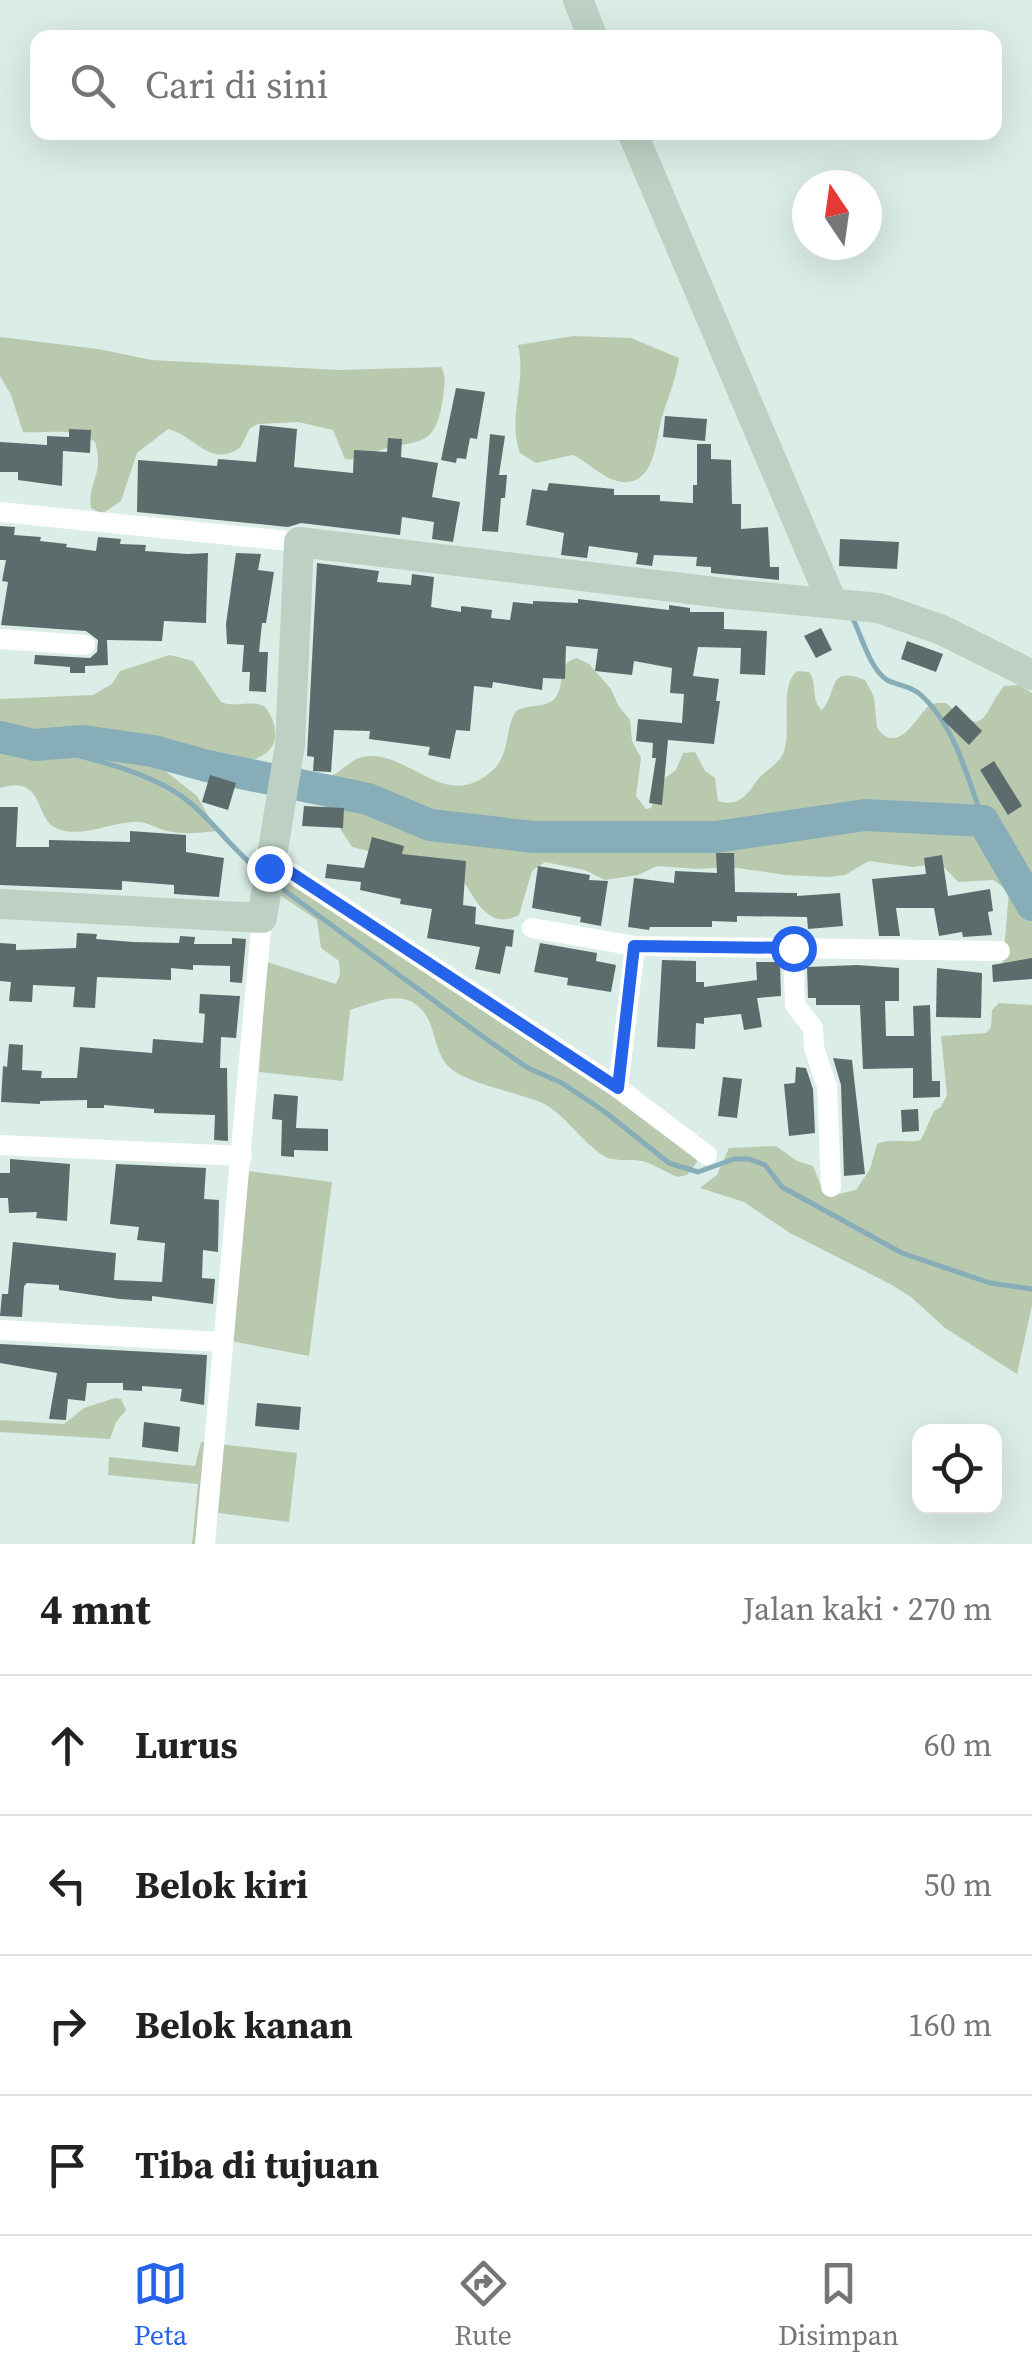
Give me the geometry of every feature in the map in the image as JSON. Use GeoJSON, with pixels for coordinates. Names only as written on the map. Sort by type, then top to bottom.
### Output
{"type":"FeatureCollection","features":[{"type":"Feature","properties":{"kind":"street"},"geometry":{"type":"LineString","coordinates":[[578,0],[590,30]]}},
{"type":"Feature","properties":{"kind":"street"},"geometry":{"type":"LineString","coordinates":[[635,140],[832,602]]}},
{"type":"Feature","properties":{"kind":"street"},"geometry":{"type":"LineString","coordinates":[[0,512],[832,602],[904,615],[1032,675]]}},
{"type":"Feature","properties":{"kind":"street"},"geometry":{"type":"LineString","coordinates":[[205,1544],[267,884],[290,745],[299,542]]}},
{"type":"Feature","properties":{"kind":"street"},"geometry":{"type":"LineString","coordinates":[[0,639],[85,644]]}},
{"type":"Feature","properties":{"kind":"street"},"geometry":{"type":"LineString","coordinates":[[0,904],[267,884],[618,1088],[707,1155]]}},
{"type":"Feature","properties":{"kind":"street"},"geometry":{"type":"LineString","coordinates":[[532,928],[634,946],[1000,951]]}},
{"type":"Feature","properties":{"kind":"street"},"geometry":{"type":"LineString","coordinates":[[618,1088],[634,946]]}},
{"type":"Feature","properties":{"kind":"street"},"geometry":{"type":"LineString","coordinates":[[793,948],[795,1005],[813,1028],[814,1048],[827,1086],[831,1187]]}},
{"type":"Feature","properties":{"kind":"street"},"geometry":{"type":"LineString","coordinates":[[0,1145],[242,1156]]}},
{"type":"Feature","properties":{"kind":"street"},"geometry":{"type":"LineString","coordinates":[[0,1330],[223,1342]]}},
{"type":"Feature","properties":{"kind":"green space"},"geometry":{"type":"Polygon","coordinates":[[[573,336],[631,338],[679,358],[653,456],[637,479],[613,480],[573,455],[536,463],[520,453],[515,426],[518,345],[573,336]]]}},
{"type":"Feature","properties":{"kind":"green space"},"geometry":{"type":"Polygon","coordinates":[[[0,337],[152,360],[339,370],[441,367],[445,378],[443,398],[435,428],[422,440],[353,459],[345,459],[333,430],[298,422],[258,424],[250,428],[240,448],[220,454],[168,429],[137,453],[121,501],[102,514],[91,508],[98,462],[95,442],[69,432],[23,432],[0,376],[0,337]]]}},
{"type":"Feature","properties":{"kind":"green space"},"geometry":{"type":"Polygon","coordinates":[[[170,655],[193,661],[221,702],[264,706],[274,723],[274,743],[254,760],[226,764],[195,755],[164,759],[164,770],[197,796],[217,831],[176,833],[137,822],[65,831],[49,823],[37,799],[25,787],[0,788],[0,699],[93,695],[112,684],[120,671],[170,655]]]}},
{"type":"Feature","properties":{"kind":"green space"},"geometry":{"type":"Polygon","coordinates":[[[577,658],[589,664],[611,689],[630,720],[632,741],[641,758],[636,796],[646,809],[651,808],[683,753],[695,752],[705,771],[715,778],[718,801],[731,803],[745,796],[783,754],[788,687],[797,671],[809,672],[822,710],[839,678],[853,676],[865,680],[874,697],[877,728],[893,738],[906,732],[934,704],[946,703],[969,720],[977,721],[987,713],[1004,686],[1019,685],[1032,693],[1032,963],[1003,963],[1009,891],[993,880],[958,882],[940,863],[913,867],[869,861],[845,875],[829,877],[730,867],[657,866],[638,875],[605,880],[585,870],[545,862],[532,871],[519,915],[498,919],[476,901],[459,874],[352,847],[324,804],[300,789],[302,778],[329,777],[366,756],[389,759],[448,785],[478,780],[500,762],[516,711],[552,701],[563,670],[577,658]]]}},
{"type":"Feature","properties":{"kind":"green space"},"geometry":{"type":"Polygon","coordinates":[[[282,873],[536,1037],[696,1157],[697,1162],[687,1175],[677,1177],[642,1161],[604,1156],[548,1106],[478,1082],[448,1066],[425,1014],[403,999],[350,1010],[343,1081],[259,1072],[267,962],[336,984],[340,975],[339,961],[321,948],[317,920],[277,893],[282,873]]]}},
{"type":"Feature","properties":{"kind":"green space"},"geometry":{"type":"Polygon","coordinates":[[[999,1003],[1032,1005],[1032,1305],[1017,1374],[945,1328],[892,1285],[790,1233],[744,1202],[700,1188],[717,1175],[729,1148],[776,1146],[797,1161],[813,1166],[823,1191],[830,1196],[856,1190],[870,1169],[877,1144],[921,1140],[934,1111],[941,1107],[947,1095],[941,1036],[986,1033],[991,1027],[992,1010],[999,1003]]]}},
{"type":"Feature","properties":{"kind":"green space"},"geometry":{"type":"Polygon","coordinates":[[[248,1171],[332,1182],[309,1356],[231,1341],[248,1171]]]}},
{"type":"Feature","properties":{"kind":"green space"},"geometry":{"type":"Polygon","coordinates":[[[121,1399],[126,1410],[110,1439],[0,1432],[0,1420],[64,1424],[84,1408],[121,1399]]]}},
{"type":"Feature","properties":{"kind":"green space"},"geometry":{"type":"Polygon","coordinates":[[[201,1442],[297,1453],[289,1522],[218,1513],[214,1544],[192,1544],[198,1484],[108,1475],[109,1457],[195,1466],[201,1442]]]}},
{"type":"Feature","properties":{"kind":"building"},"geometry":{"type":"Polygon","coordinates":[[[456,388],[485,392],[477,439],[470,438],[466,459],[457,458],[456,463],[441,460],[456,388]]]}},
{"type":"Feature","properties":{"kind":"building"},"geometry":{"type":"Polygon","coordinates":[[[665,416],[707,419],[705,441],[663,437],[665,416]]]}},
{"type":"Feature","properties":{"kind":"building"},"geometry":{"type":"Polygon","coordinates":[[[260,425],[297,429],[294,467],[353,473],[354,450],[387,452],[388,438],[402,439],[401,457],[438,463],[432,497],[460,502],[453,542],[432,539],[434,522],[402,517],[400,535],[301,523],[288,527],[137,512],[138,460],[217,466],[218,459],[256,462],[260,425]]]}},
{"type":"Feature","properties":{"kind":"building"},"geometry":{"type":"Polygon","coordinates":[[[69,429],[91,430],[90,453],[63,451],[62,486],[18,480],[18,472],[0,472],[0,442],[47,445],[47,436],[69,437],[69,429]]]}},
{"type":"Feature","properties":{"kind":"building"},"geometry":{"type":"Polygon","coordinates":[[[490,434],[505,436],[499,475],[507,475],[498,532],[482,531],[490,434]]]}},
{"type":"Feature","properties":{"kind":"building"},"geometry":{"type":"Polygon","coordinates":[[[697,444],[711,444],[711,459],[731,460],[732,504],[741,504],[741,529],[768,527],[770,567],[779,567],[779,580],[711,573],[711,567],[696,566],[697,557],[654,555],[652,566],[636,564],[638,553],[589,546],[587,558],[561,555],[564,533],[526,525],[532,489],[547,491],[549,483],[614,489],[614,495],[660,495],[660,501],[693,503],[697,444]]]}},
{"type":"Feature","properties":{"kind":"building"},"geometry":{"type":"Polygon","coordinates":[[[0,526],[15,527],[14,535],[41,537],[40,541],[96,551],[98,537],[121,539],[120,544],[146,545],[145,551],[208,553],[206,623],[164,621],[162,641],[107,640],[108,665],[85,666],[85,673],[70,673],[70,667],[34,664],[35,655],[90,658],[97,652],[98,640],[86,631],[1,625],[8,582],[2,581],[6,560],[0,560],[0,526]]]}},
{"type":"Feature","properties":{"kind":"building"},"geometry":{"type":"Polygon","coordinates":[[[840,539],[899,542],[897,569],[839,566],[840,539]]]}},
{"type":"Feature","properties":{"kind":"building"},"geometry":{"type":"Polygon","coordinates":[[[236,553],[261,554],[258,570],[274,572],[259,652],[268,652],[266,692],[249,691],[250,672],[242,672],[244,645],[227,644],[236,553]]]}},
{"type":"Feature","properties":{"kind":"building"},"geometry":{"type":"Polygon","coordinates":[[[317,563],[379,571],[377,582],[411,585],[412,574],[434,577],[431,607],[461,612],[461,606],[492,610],[491,618],[510,620],[513,602],[578,603],[578,599],[669,610],[669,605],[690,608],[690,612],[724,612],[724,629],[767,631],[765,675],[740,674],[741,648],[698,647],[693,676],[719,679],[714,744],[668,740],[662,805],[649,803],[656,758],[652,758],[653,743],[636,741],[638,719],[682,723],[684,694],[670,693],[672,668],[634,661],[632,675],[595,671],[598,649],[566,646],[565,679],[543,678],[542,690],[493,682],[492,688],[474,686],[470,731],[456,730],[450,759],[428,755],[430,747],[369,739],[370,731],[334,730],[331,772],[313,771],[314,757],[307,756],[317,563]]]}},
{"type":"Feature","properties":{"kind":"building"},"geometry":{"type":"Polygon","coordinates":[[[821,628],[832,650],[816,658],[804,636],[821,628]]]}},
{"type":"Feature","properties":{"kind":"building"},"geometry":{"type":"Polygon","coordinates":[[[907,641],[943,654],[936,672],[901,659],[907,641]]]}},
{"type":"Feature","properties":{"kind":"building"},"geometry":{"type":"Polygon","coordinates":[[[956,705],[982,731],[969,745],[942,719],[956,705]]]}},
{"type":"Feature","properties":{"kind":"building"},"geometry":{"type":"Polygon","coordinates":[[[994,761],[1022,806],[1008,815],[980,770],[994,761]]]}},
{"type":"Feature","properties":{"kind":"building"},"geometry":{"type":"Polygon","coordinates":[[[210,775],[236,783],[228,810],[202,802],[210,775]]]}},
{"type":"Feature","properties":{"kind":"building"},"geometry":{"type":"Polygon","coordinates":[[[304,806],[344,808],[343,828],[302,826],[304,806]]]}},
{"type":"Feature","properties":{"kind":"building"},"geometry":{"type":"Polygon","coordinates":[[[0,807],[18,807],[16,847],[49,847],[49,840],[130,842],[130,831],[186,835],[186,852],[224,858],[219,897],[174,894],[174,885],[122,881],[122,890],[0,885],[0,807]]]}},
{"type":"Feature","properties":{"kind":"building"},"geometry":{"type":"Polygon","coordinates":[[[372,837],[404,846],[402,854],[466,861],[463,905],[476,907],[475,924],[514,930],[512,947],[506,946],[500,974],[475,969],[480,947],[427,938],[432,909],[400,904],[401,899],[360,890],[361,882],[325,878],[327,864],[364,868],[372,837]]]}},
{"type":"Feature","properties":{"kind":"building"},"geometry":{"type":"Polygon","coordinates":[[[716,853],[734,853],[735,892],[797,896],[840,893],[843,926],[808,929],[807,917],[737,916],[737,922],[712,921],[712,927],[628,927],[634,878],[674,883],[675,871],[717,873],[716,853]]]}},
{"type":"Feature","properties":{"kind":"building"},"geometry":{"type":"Polygon","coordinates":[[[942,855],[948,896],[990,889],[992,935],[963,937],[962,932],[939,936],[934,908],[896,908],[900,936],[879,936],[872,879],[926,874],[924,858],[942,855]]]}},
{"type":"Feature","properties":{"kind":"building"},"geometry":{"type":"Polygon","coordinates":[[[538,866],[590,875],[589,880],[608,881],[601,926],[580,922],[581,917],[532,908],[538,866]]]}},
{"type":"Feature","properties":{"kind":"building"},"geometry":{"type":"Polygon","coordinates":[[[77,933],[133,942],[179,943],[180,936],[195,937],[194,944],[232,944],[232,938],[246,939],[242,983],[230,982],[230,966],[193,965],[193,970],[171,968],[171,980],[97,977],[95,1008],[73,1007],[75,987],[33,985],[32,1002],[9,1001],[11,982],[0,981],[0,943],[16,944],[16,950],[76,948],[77,933]]]}},
{"type":"Feature","properties":{"kind":"building"},"geometry":{"type":"Polygon","coordinates":[[[540,943],[597,953],[596,961],[616,965],[611,992],[567,985],[568,978],[534,972],[540,943]]]}},
{"type":"Feature","properties":{"kind":"building"},"geometry":{"type":"Polygon","coordinates":[[[1032,958],[1032,979],[993,982],[992,965],[1032,958]]]}},
{"type":"Feature","properties":{"kind":"building"},"geometry":{"type":"Polygon","coordinates":[[[662,960],[696,961],[696,982],[704,982],[704,987],[757,980],[756,962],[780,962],[781,996],[757,998],[762,1027],[744,1030],[741,1014],[704,1018],[704,1024],[696,1023],[695,1049],[657,1047],[662,960]]]}},
{"type":"Feature","properties":{"kind":"building"},"geometry":{"type":"Polygon","coordinates":[[[807,967],[899,968],[899,1001],[885,1001],[886,1036],[914,1036],[913,1006],[930,1005],[932,1081],[940,1081],[940,1097],[913,1098],[913,1068],[863,1069],[860,1005],[816,1005],[816,998],[808,998],[807,967]]]}},
{"type":"Feature","properties":{"kind":"building"},"geometry":{"type":"Polygon","coordinates":[[[937,968],[982,973],[981,1018],[936,1017],[937,968]]]}},
{"type":"Feature","properties":{"kind":"building"},"geometry":{"type":"Polygon","coordinates":[[[200,994],[240,996],[236,1038],[221,1037],[220,1068],[227,1068],[228,1141],[214,1140],[215,1115],[154,1113],[154,1109],[104,1105],[87,1108],[87,1100],[1,1102],[9,1044],[23,1045],[22,1070],[42,1071],[41,1078],[77,1078],[80,1047],[152,1053],[153,1039],[203,1043],[205,1014],[199,1013],[200,994]]]}},
{"type":"Feature","properties":{"kind":"building"},"geometry":{"type":"Polygon","coordinates":[[[833,1058],[852,1060],[865,1174],[844,1176],[841,1085],[833,1058]]]}},
{"type":"Feature","properties":{"kind":"building"},"geometry":{"type":"Polygon","coordinates":[[[796,1067],[806,1068],[813,1089],[815,1133],[789,1136],[784,1084],[795,1083],[796,1067]]]}},
{"type":"Feature","properties":{"kind":"building"},"geometry":{"type":"Polygon","coordinates":[[[723,1077],[742,1079],[737,1118],[718,1116],[723,1077]]]}},
{"type":"Feature","properties":{"kind":"building"},"geometry":{"type":"Polygon","coordinates":[[[274,1094],[298,1096],[296,1128],[328,1129],[328,1151],[294,1150],[294,1157],[281,1156],[282,1120],[272,1119],[274,1094]]]}},
{"type":"Feature","properties":{"kind":"building"},"geometry":{"type":"Polygon","coordinates":[[[918,1109],[919,1131],[902,1132],[901,1110],[918,1109]]]}},
{"type":"Feature","properties":{"kind":"building"},"geometry":{"type":"Polygon","coordinates":[[[10,1159],[70,1164],[67,1221],[36,1218],[37,1212],[9,1213],[8,1198],[0,1198],[0,1173],[10,1173],[10,1159]]]}},
{"type":"Feature","properties":{"kind":"building"},"geometry":{"type":"Polygon","coordinates":[[[116,1164],[206,1168],[204,1199],[219,1200],[218,1252],[203,1250],[202,1278],[215,1279],[213,1304],[152,1296],[152,1301],[120,1299],[59,1290],[59,1285],[27,1283],[22,1317],[0,1316],[2,1294],[8,1294],[13,1242],[116,1253],[114,1280],[162,1282],[165,1243],[137,1240],[139,1227],[110,1224],[116,1164]]]}},
{"type":"Feature","properties":{"kind":"building"},"geometry":{"type":"Polygon","coordinates":[[[0,1344],[207,1355],[204,1405],[180,1401],[182,1389],[142,1386],[142,1391],[123,1390],[123,1383],[87,1383],[85,1401],[68,1399],[66,1420],[49,1419],[57,1373],[0,1363],[0,1344]]]}},
{"type":"Feature","properties":{"kind":"building"},"geometry":{"type":"Polygon","coordinates":[[[257,1403],[301,1407],[299,1430],[255,1426],[257,1403]]]}},
{"type":"Feature","properties":{"kind":"building"},"geometry":{"type":"Polygon","coordinates":[[[144,1422],[180,1427],[178,1452],[142,1447],[144,1422]]]}},
{"type":"Feature","properties":{"kind":"waterway"},"geometry":{"type":"LineString","coordinates":[[853,619],[881,675],[910,688],[934,708],[960,755],[983,821]]}},
{"type":"Feature","properties":{"kind":"waterway"},"geometry":{"type":"LineString","coordinates":[[0,737],[34,745],[83,741],[153,751],[368,799],[430,825],[534,837],[716,837],[865,815],[983,821],[1032,905]]}},
{"type":"Feature","properties":{"kind":"waterway"},"geometry":{"type":"LineString","coordinates":[[34,745],[115,766],[174,791],[257,869]]}},
{"type":"Feature","properties":{"kind":"waterway"},"geometry":{"type":"LineString","coordinates":[[277,885],[486,1039],[605,1112],[669,1163],[698,1172],[734,1159],[749,1159],[765,1165],[782,1187],[902,1253],[990,1283],[1032,1289]]}},
{"type":"Feature","properties":{"kind":"route"},"geometry":{"type":"LineString","coordinates":[[269,868],[270,859],[618,1088],[634,946],[793,948]]}}]}
